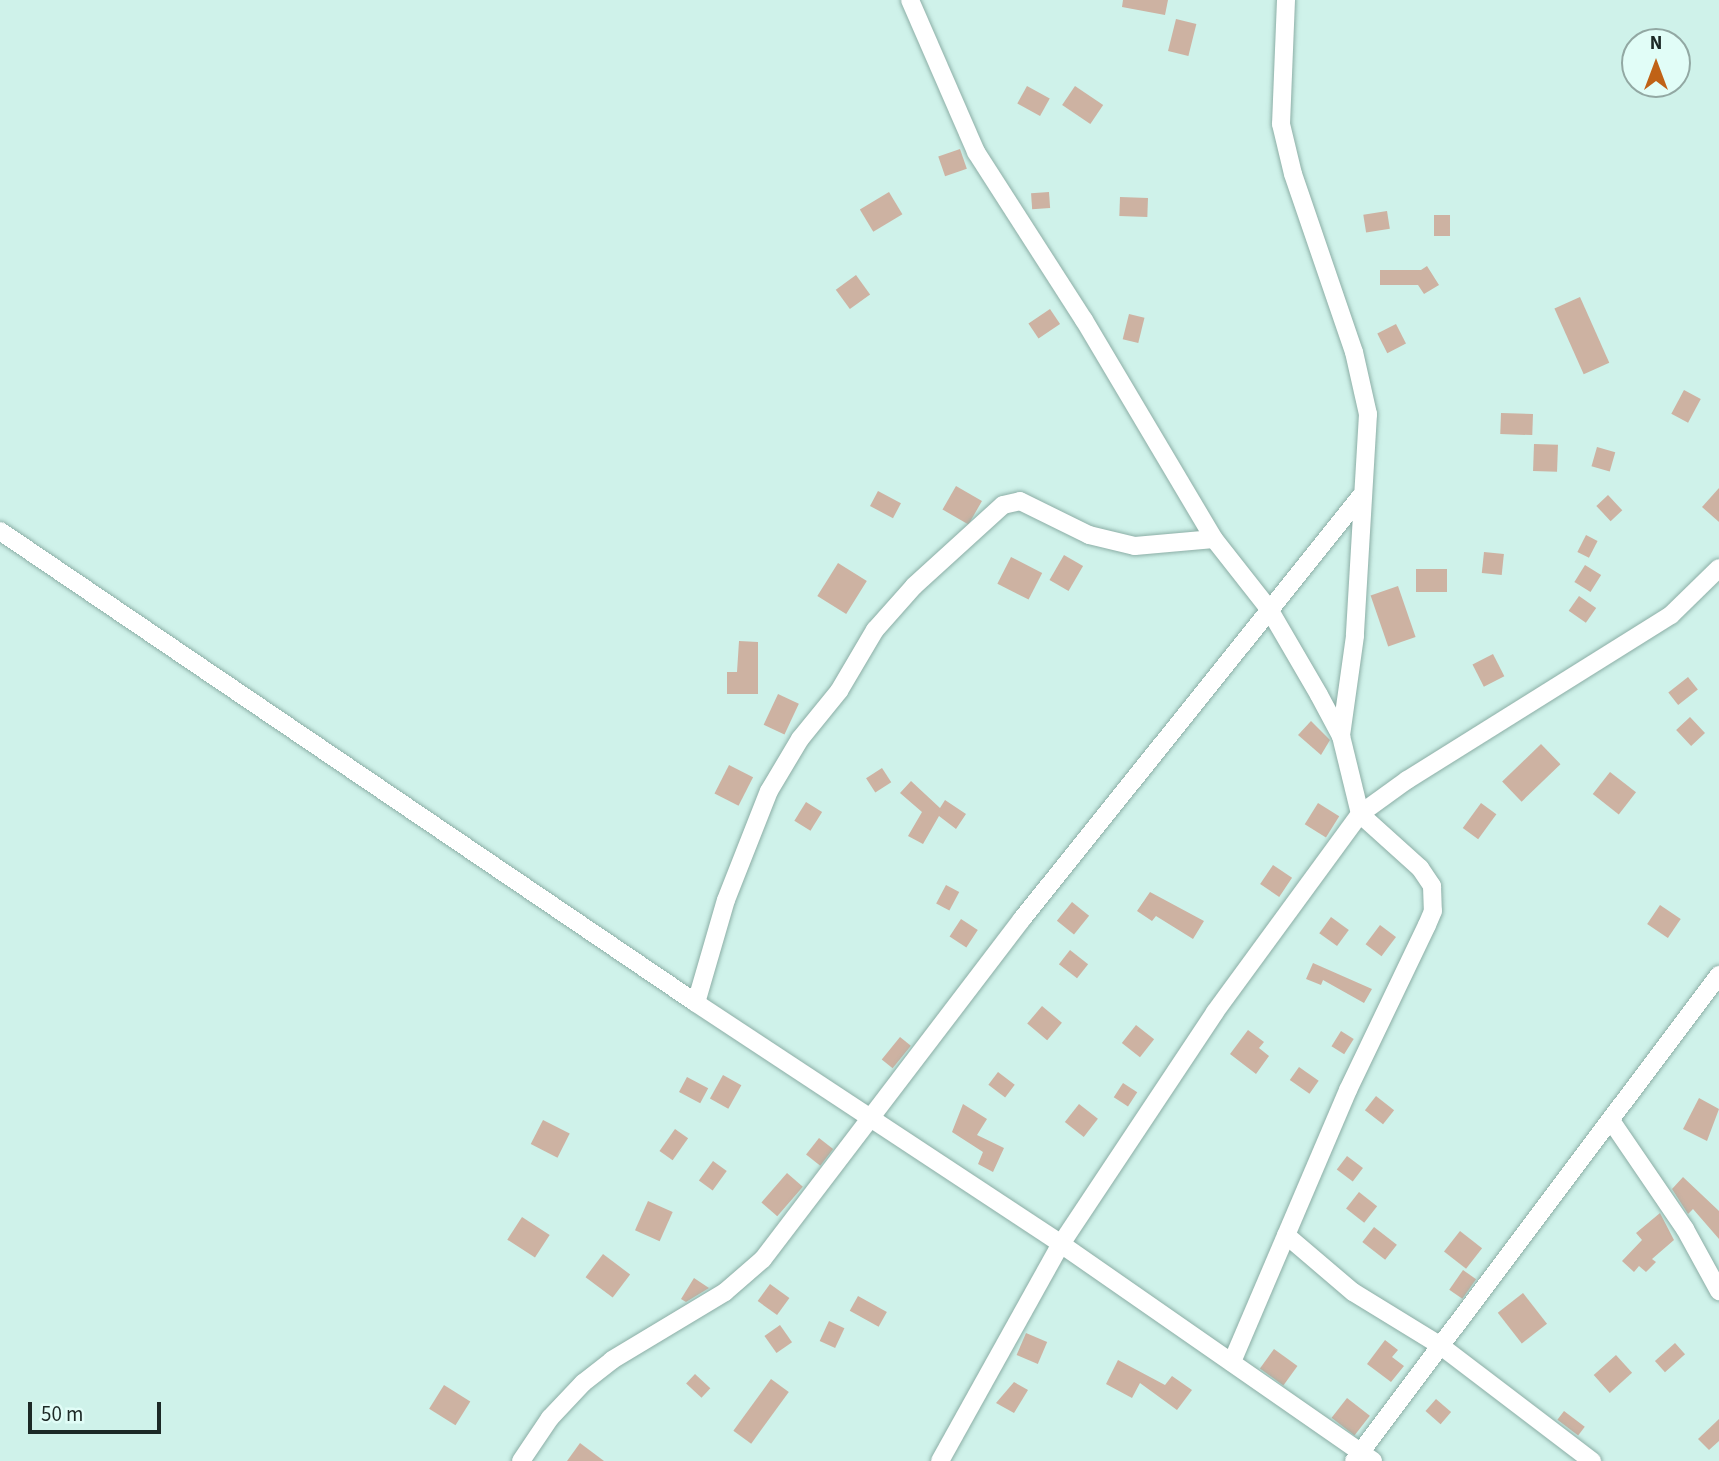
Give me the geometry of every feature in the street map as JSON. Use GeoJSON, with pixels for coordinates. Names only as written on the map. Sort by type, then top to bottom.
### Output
{"type":"FeatureCollection","features":[{"type":"Feature","properties":{"kind":"street"},"geometry":{"type":"LineString","coordinates":[[910,0],[976,152],[1084,320],[1214,539],[1269,609],[1341,736],[1360,814],[1420,868],[1432,886],[1433,911],[1286,1235],[1232,1362]]}},
{"type":"Feature","properties":{"kind":"street"},"geometry":{"type":"LineString","coordinates":[[1286,0],[1281,124],[1293,174],[1354,352],[1368,414],[1361,496],[1355,636],[1341,736]]}},
{"type":"Feature","properties":{"kind":"street"},"geometry":{"type":"LineString","coordinates":[[521,1461],[550,1418],[583,1383],[612,1360],[725,1292],[763,1259],[874,1117],[1030,908],[1361,496]]}},
{"type":"Feature","properties":{"kind":"street"},"geometry":{"type":"LineString","coordinates":[[696,1003],[726,900],[769,791],[800,739],[839,691],[875,630],[914,586],[1003,505],[1020,501],[1089,535],[1135,547],[1214,539]]}},
{"type":"Feature","properties":{"kind":"street"},"geometry":{"type":"LineString","coordinates":[[0,531],[696,1003],[874,1117],[1061,1244],[1232,1362],[1362,1458],[1441,1346],[1612,1122],[1719,975]]}},
{"type":"Feature","properties":{"kind":"street"},"geometry":{"type":"LineString","coordinates":[[940,1461],[1061,1244],[1215,1012],[1360,814],[1407,780],[1671,615],[1719,568]]}},
{"type":"Feature","properties":{"kind":"street"},"geometry":{"type":"LineString","coordinates":[[1612,1122],[1685,1228],[1719,1291]]}},
{"type":"Feature","properties":{"kind":"street"},"geometry":{"type":"LineString","coordinates":[[1286,1235],[1379,1311],[1441,1346],[1592,1461]]}},
{"type":"Feature","properties":{"kind":"building"},"geometry":{"type":"Polygon","coordinates":[[[1123,0],[1168,0],[1165,15],[1122,7],[1123,0]]]}},
{"type":"Feature","properties":{"kind":"building"},"geometry":{"type":"Polygon","coordinates":[[[1176,19],[1196,24],[1188,56],[1168,51],[1176,19]]]}},
{"type":"Feature","properties":{"kind":"building"},"geometry":{"type":"Polygon","coordinates":[[[1027,86],[1050,99],[1040,116],[1017,103],[1027,86]]]}},
{"type":"Feature","properties":{"kind":"building"},"geometry":{"type":"Polygon","coordinates":[[[1075,86],[1103,105],[1090,124],[1062,105],[1075,86]]]}},
{"type":"Feature","properties":{"kind":"building"},"geometry":{"type":"Polygon","coordinates":[[[960,149],[967,169],[945,176],[938,156],[960,149]]]}},
{"type":"Feature","properties":{"kind":"building"},"geometry":{"type":"Polygon","coordinates":[[[889,192],[902,214],[873,232],[860,210],[889,192]]]}},
{"type":"Feature","properties":{"kind":"building"},"geometry":{"type":"Polygon","coordinates":[[[1049,192],[1050,208],[1032,209],[1031,193],[1049,192]]]}},
{"type":"Feature","properties":{"kind":"building"},"geometry":{"type":"Polygon","coordinates":[[[1120,197],[1148,198],[1147,217],[1119,216],[1120,197]]]}},
{"type":"Feature","properties":{"kind":"building"},"geometry":{"type":"Polygon","coordinates":[[[1387,211],[1390,229],[1366,233],[1363,215],[1387,211]]]}},
{"type":"Feature","properties":{"kind":"building"},"geometry":{"type":"Polygon","coordinates":[[[1434,215],[1450,215],[1450,236],[1434,236],[1434,215]]]}},
{"type":"Feature","properties":{"kind":"building"},"geometry":{"type":"Polygon","coordinates":[[[1427,266],[1439,285],[1424,294],[1418,285],[1380,285],[1380,270],[1421,270],[1427,266]]]}},
{"type":"Feature","properties":{"kind":"building"},"geometry":{"type":"Polygon","coordinates":[[[856,275],[870,294],[850,309],[836,290],[856,275]]]}},
{"type":"Feature","properties":{"kind":"building"},"geometry":{"type":"Polygon","coordinates":[[[1580,297],[1609,363],[1584,374],[1554,308],[1580,297]]]}},
{"type":"Feature","properties":{"kind":"building"},"geometry":{"type":"Polygon","coordinates":[[[1050,309],[1060,324],[1039,338],[1028,324],[1050,309]]]}},
{"type":"Feature","properties":{"kind":"building"},"geometry":{"type":"Polygon","coordinates":[[[1129,314],[1145,318],[1138,343],[1123,339],[1129,314]]]}},
{"type":"Feature","properties":{"kind":"building"},"geometry":{"type":"Polygon","coordinates":[[[1396,324],[1406,344],[1387,353],[1377,334],[1396,324]]]}},
{"type":"Feature","properties":{"kind":"building"},"geometry":{"type":"Polygon","coordinates":[[[1684,390],[1701,399],[1688,423],[1671,414],[1684,390]]]}},
{"type":"Feature","properties":{"kind":"building"},"geometry":{"type":"Polygon","coordinates":[[[1501,413],[1533,414],[1532,435],[1500,434],[1501,413]]]}},
{"type":"Feature","properties":{"kind":"building"},"geometry":{"type":"Polygon","coordinates":[[[1534,444],[1558,445],[1557,472],[1533,471],[1534,444]]]}},
{"type":"Feature","properties":{"kind":"building"},"geometry":{"type":"Polygon","coordinates":[[[1597,447],[1615,452],[1610,471],[1591,466],[1597,447]]]}},
{"type":"Feature","properties":{"kind":"building"},"geometry":{"type":"Polygon","coordinates":[[[956,486],[982,501],[968,524],[942,509],[956,486]]]}},
{"type":"Feature","properties":{"kind":"building"},"geometry":{"type":"Polygon","coordinates":[[[1719,488],[1719,522],[1702,507],[1719,488]]]}},
{"type":"Feature","properties":{"kind":"building"},"geometry":{"type":"Polygon","coordinates":[[[878,491],[901,503],[893,518],[870,506],[878,491]]]}},
{"type":"Feature","properties":{"kind":"building"},"geometry":{"type":"Polygon","coordinates":[[[1608,495],[1622,510],[1611,521],[1596,506],[1608,495]]]}},
{"type":"Feature","properties":{"kind":"building"},"geometry":{"type":"Polygon","coordinates":[[[1586,535],[1598,541],[1589,558],[1577,552],[1586,535]]]}},
{"type":"Feature","properties":{"kind":"building"},"geometry":{"type":"Polygon","coordinates":[[[1484,552],[1504,554],[1502,575],[1482,573],[1484,552]]]}},
{"type":"Feature","properties":{"kind":"building"},"geometry":{"type":"Polygon","coordinates":[[[1064,555],[1083,566],[1069,591],[1050,580],[1064,555]]]}},
{"type":"Feature","properties":{"kind":"building"},"geometry":{"type":"Polygon","coordinates":[[[1011,557],[1042,573],[1029,600],[997,584],[1011,557]]]}},
{"type":"Feature","properties":{"kind":"building"},"geometry":{"type":"Polygon","coordinates":[[[838,563],[867,581],[846,614],[817,596],[838,563]]]}},
{"type":"Feature","properties":{"kind":"building"},"geometry":{"type":"Polygon","coordinates":[[[1585,565],[1601,575],[1591,592],[1574,582],[1585,565]]]}},
{"type":"Feature","properties":{"kind":"building"},"geometry":{"type":"Polygon","coordinates":[[[1416,569],[1447,569],[1447,592],[1416,592],[1416,569]]]}},
{"type":"Feature","properties":{"kind":"building"},"geometry":{"type":"Polygon","coordinates":[[[1398,586],[1416,637],[1388,646],[1371,595],[1398,586]]]}},
{"type":"Feature","properties":{"kind":"building"},"geometry":{"type":"Polygon","coordinates":[[[1579,596],[1596,608],[1586,623],[1569,611],[1579,596]]]}},
{"type":"Feature","properties":{"kind":"building"},"geometry":{"type":"Polygon","coordinates":[[[739,641],[758,642],[758,694],[727,694],[727,672],[737,672],[739,641]]]}},
{"type":"Feature","properties":{"kind":"building"},"geometry":{"type":"Polygon","coordinates":[[[1493,654],[1504,676],[1484,687],[1473,664],[1493,654]]]}},
{"type":"Feature","properties":{"kind":"building"},"geometry":{"type":"Polygon","coordinates":[[[1688,677],[1698,690],[1678,705],[1668,692],[1688,677]]]}},
{"type":"Feature","properties":{"kind":"building"},"geometry":{"type":"Polygon","coordinates":[[[778,694],[799,704],[784,735],[764,725],[778,694]]]}},
{"type":"Feature","properties":{"kind":"building"},"geometry":{"type":"Polygon","coordinates":[[[1690,717],[1705,733],[1691,746],[1676,730],[1690,717]]]}},
{"type":"Feature","properties":{"kind":"building"},"geometry":{"type":"Polygon","coordinates":[[[1311,721],[1330,740],[1321,755],[1298,735],[1311,721]]]}},
{"type":"Feature","properties":{"kind":"building"},"geometry":{"type":"Polygon","coordinates":[[[1541,744],[1560,764],[1522,802],[1502,782],[1541,744]]]}},
{"type":"Feature","properties":{"kind":"building"},"geometry":{"type":"Polygon","coordinates":[[[729,765],[753,777],[739,806],[714,794],[729,765]]]}},
{"type":"Feature","properties":{"kind":"building"},"geometry":{"type":"Polygon","coordinates":[[[882,768],[891,782],[875,793],[866,778],[882,768]]]}},
{"type":"Feature","properties":{"kind":"building"},"geometry":{"type":"Polygon","coordinates":[[[1610,772],[1636,792],[1619,814],[1593,794],[1610,772]]]}},
{"type":"Feature","properties":{"kind":"building"},"geometry":{"type":"Polygon","coordinates":[[[911,781],[940,808],[945,800],[966,814],[956,829],[939,816],[923,844],[908,836],[922,812],[900,793],[911,781]]]}},
{"type":"Feature","properties":{"kind":"building"},"geometry":{"type":"Polygon","coordinates":[[[806,802],[822,812],[810,831],[794,821],[806,802]]]}},
{"type":"Feature","properties":{"kind":"building"},"geometry":{"type":"Polygon","coordinates":[[[1318,803],[1339,816],[1326,837],[1305,824],[1318,803]]]}},
{"type":"Feature","properties":{"kind":"building"},"geometry":{"type":"Polygon","coordinates":[[[1481,803],[1496,814],[1478,839],[1463,828],[1481,803]]]}},
{"type":"Feature","properties":{"kind":"building"},"geometry":{"type":"Polygon","coordinates":[[[1273,865],[1292,878],[1279,897],[1260,884],[1273,865]]]}},
{"type":"Feature","properties":{"kind":"building"},"geometry":{"type":"Polygon","coordinates":[[[946,885],[959,892],[949,911],[936,904],[946,885]]]}},
{"type":"Feature","properties":{"kind":"building"},"geometry":{"type":"Polygon","coordinates":[[[1150,892],[1204,921],[1193,939],[1156,916],[1152,921],[1137,911],[1150,892]]]}},
{"type":"Feature","properties":{"kind":"building"},"geometry":{"type":"Polygon","coordinates":[[[1072,902],[1089,916],[1074,934],[1057,921],[1072,902]]]}},
{"type":"Feature","properties":{"kind":"building"},"geometry":{"type":"Polygon","coordinates":[[[1660,905],[1681,919],[1668,938],[1647,924],[1660,905]]]}},
{"type":"Feature","properties":{"kind":"building"},"geometry":{"type":"Polygon","coordinates":[[[1331,917],[1349,930],[1337,946],[1319,933],[1331,917]]]}},
{"type":"Feature","properties":{"kind":"building"},"geometry":{"type":"Polygon","coordinates":[[[961,919],[978,930],[966,948],[950,937],[961,919]]]}},
{"type":"Feature","properties":{"kind":"building"},"geometry":{"type":"Polygon","coordinates":[[[1380,925],[1396,937],[1382,956],[1366,944],[1380,925]]]}},
{"type":"Feature","properties":{"kind":"building"},"geometry":{"type":"Polygon","coordinates":[[[1070,950],[1088,964],[1077,978],[1059,964],[1070,950]]]}},
{"type":"Feature","properties":{"kind":"building"},"geometry":{"type":"Polygon","coordinates":[[[1313,963],[1372,989],[1364,1003],[1323,980],[1321,985],[1306,979],[1313,963]]]}},
{"type":"Feature","properties":{"kind":"building"},"geometry":{"type":"Polygon","coordinates":[[[1042,1006],[1062,1023],[1047,1040],[1027,1024],[1042,1006]]]}},
{"type":"Feature","properties":{"kind":"building"},"geometry":{"type":"Polygon","coordinates":[[[1136,1025],[1154,1039],[1140,1057],[1122,1043],[1136,1025]]]}},
{"type":"Feature","properties":{"kind":"building"},"geometry":{"type":"Polygon","coordinates":[[[1248,1030],[1264,1042],[1259,1048],[1269,1056],[1256,1074],[1230,1054],[1248,1030]]]}},
{"type":"Feature","properties":{"kind":"building"},"geometry":{"type":"Polygon","coordinates":[[[1341,1031],[1354,1039],[1344,1054],[1331,1046],[1341,1031]]]}},
{"type":"Feature","properties":{"kind":"building"},"geometry":{"type":"Polygon","coordinates":[[[900,1037],[911,1046],[893,1068],[882,1060],[900,1037]]]}},
{"type":"Feature","properties":{"kind":"building"},"geometry":{"type":"Polygon","coordinates":[[[1299,1067],[1319,1081],[1309,1094],[1290,1080],[1299,1067]]]}},
{"type":"Feature","properties":{"kind":"building"},"geometry":{"type":"Polygon","coordinates":[[[998,1072],[1015,1085],[1005,1097],[988,1085],[998,1072]]]}},
{"type":"Feature","properties":{"kind":"building"},"geometry":{"type":"Polygon","coordinates":[[[723,1075],[741,1085],[728,1109],[710,1099],[723,1075]]]}},
{"type":"Feature","properties":{"kind":"building"},"geometry":{"type":"Polygon","coordinates":[[[687,1077],[708,1088],[700,1103],[679,1092],[687,1077]]]}},
{"type":"Feature","properties":{"kind":"building"},"geometry":{"type":"Polygon","coordinates":[[[1123,1083],[1137,1092],[1128,1107],[1114,1097],[1123,1083]]]}},
{"type":"Feature","properties":{"kind":"building"},"geometry":{"type":"Polygon","coordinates":[[[1376,1096],[1394,1110],[1383,1124],[1365,1110],[1376,1096]]]}},
{"type":"Feature","properties":{"kind":"building"},"geometry":{"type":"Polygon","coordinates":[[[1699,1098],[1719,1109],[1707,1141],[1683,1129],[1699,1098]]]}},
{"type":"Feature","properties":{"kind":"building"},"geometry":{"type":"Polygon","coordinates":[[[963,1104],[987,1119],[977,1135],[1004,1148],[993,1172],[978,1164],[983,1152],[952,1132],[963,1104]]]}},
{"type":"Feature","properties":{"kind":"building"},"geometry":{"type":"Polygon","coordinates":[[[1079,1104],[1098,1119],[1084,1137],[1065,1122],[1079,1104]]]}},
{"type":"Feature","properties":{"kind":"building"},"geometry":{"type":"Polygon","coordinates":[[[543,1120],[570,1134],[557,1158],[531,1144],[543,1120]]]}},
{"type":"Feature","properties":{"kind":"building"},"geometry":{"type":"Polygon","coordinates":[[[675,1129],[688,1138],[673,1160],[660,1151],[675,1129]]]}},
{"type":"Feature","properties":{"kind":"building"},"geometry":{"type":"Polygon","coordinates":[[[819,1138],[833,1149],[820,1166],[806,1155],[819,1138]]]}},
{"type":"Feature","properties":{"kind":"building"},"geometry":{"type":"Polygon","coordinates":[[[1347,1156],[1363,1168],[1353,1182],[1337,1170],[1347,1156]]]}},
{"type":"Feature","properties":{"kind":"building"},"geometry":{"type":"Polygon","coordinates":[[[713,1161],[727,1171],[713,1190],[699,1180],[713,1161]]]}},
{"type":"Feature","properties":{"kind":"building"},"geometry":{"type":"Polygon","coordinates":[[[787,1173],[803,1187],[777,1216],[761,1202],[787,1173]]]}},
{"type":"Feature","properties":{"kind":"building"},"geometry":{"type":"Polygon","coordinates":[[[1683,1177],[1719,1211],[1719,1239],[1693,1209],[1688,1214],[1672,1189],[1683,1177]]]}},
{"type":"Feature","properties":{"kind":"building"},"geometry":{"type":"Polygon","coordinates":[[[1359,1192],[1377,1206],[1364,1223],[1346,1209],[1359,1192]]]}},
{"type":"Feature","properties":{"kind":"building"},"geometry":{"type":"Polygon","coordinates":[[[648,1201],[673,1212],[660,1241],[635,1230],[648,1201]]]}},
{"type":"Feature","properties":{"kind":"building"},"geometry":{"type":"Polygon","coordinates":[[[1660,1213],[1674,1240],[1652,1259],[1656,1262],[1646,1272],[1639,1266],[1634,1272],[1622,1261],[1642,1240],[1636,1233],[1660,1213]]]}},
{"type":"Feature","properties":{"kind":"building"},"geometry":{"type":"Polygon","coordinates":[[[522,1217],[550,1235],[535,1258],[507,1240],[522,1217]]]}},
{"type":"Feature","properties":{"kind":"building"},"geometry":{"type":"Polygon","coordinates":[[[1374,1227],[1397,1245],[1385,1260],[1362,1242],[1374,1227]]]}},
{"type":"Feature","properties":{"kind":"building"},"geometry":{"type":"Polygon","coordinates":[[[1460,1231],[1482,1248],[1466,1269],[1444,1251],[1460,1231]]]}},
{"type":"Feature","properties":{"kind":"building"},"geometry":{"type":"Polygon","coordinates":[[[603,1254],[630,1274],[613,1298],[586,1277],[603,1254]]]}},
{"type":"Feature","properties":{"kind":"building"},"geometry":{"type":"Polygon","coordinates":[[[1463,1270],[1476,1279],[1462,1299],[1449,1290],[1463,1270]]]}},
{"type":"Feature","properties":{"kind":"building"},"geometry":{"type":"Polygon","coordinates":[[[694,1278],[709,1288],[686,1302],[681,1299],[694,1278]]]}},
{"type":"Feature","properties":{"kind":"building"},"geometry":{"type":"Polygon","coordinates":[[[770,1284],[789,1298],[777,1315],[758,1301],[770,1284]]]}},
{"type":"Feature","properties":{"kind":"building"},"geometry":{"type":"Polygon","coordinates":[[[1523,1293],[1547,1324],[1522,1343],[1498,1313],[1523,1293]]]}},
{"type":"Feature","properties":{"kind":"building"},"geometry":{"type":"Polygon","coordinates":[[[858,1296],[887,1312],[879,1327],[850,1311],[858,1296]]]}},
{"type":"Feature","properties":{"kind":"building"},"geometry":{"type":"Polygon","coordinates":[[[829,1321],[844,1328],[835,1348],[820,1341],[829,1321]]]}},
{"type":"Feature","properties":{"kind":"building"},"geometry":{"type":"Polygon","coordinates":[[[780,1325],[792,1342],[776,1353],[764,1336],[780,1325]]]}},
{"type":"Feature","properties":{"kind":"building"},"geometry":{"type":"Polygon","coordinates":[[[1026,1333],[1047,1342],[1038,1364],[1017,1355],[1026,1333]]]}},
{"type":"Feature","properties":{"kind":"building"},"geometry":{"type":"Polygon","coordinates":[[[1385,1340],[1398,1350],[1392,1357],[1404,1366],[1391,1382],[1367,1364],[1385,1340]]]}},
{"type":"Feature","properties":{"kind":"building"},"geometry":{"type":"Polygon","coordinates":[[[1675,1343],[1685,1354],[1665,1372],[1655,1361],[1675,1343]]]}},
{"type":"Feature","properties":{"kind":"building"},"geometry":{"type":"Polygon","coordinates":[[[1274,1349],[1297,1366],[1283,1385],[1260,1368],[1274,1349]]]}},
{"type":"Feature","properties":{"kind":"building"},"geometry":{"type":"Polygon","coordinates":[[[1616,1355],[1632,1373],[1610,1393],[1594,1375],[1616,1355]]]}},
{"type":"Feature","properties":{"kind":"building"},"geometry":{"type":"Polygon","coordinates":[[[1118,1360],[1165,1385],[1172,1376],[1192,1390],[1177,1410],[1140,1383],[1132,1398],[1106,1384],[1118,1360]]]}},
{"type":"Feature","properties":{"kind":"building"},"geometry":{"type":"Polygon","coordinates":[[[695,1374],[710,1388],[701,1398],[686,1384],[695,1374]]]}},
{"type":"Feature","properties":{"kind":"building"},"geometry":{"type":"Polygon","coordinates":[[[771,1379],[789,1392],[751,1444],[733,1431],[771,1379]]]}},
{"type":"Feature","properties":{"kind":"building"},"geometry":{"type":"Polygon","coordinates":[[[1014,1382],[1028,1390],[1014,1413],[996,1403],[1014,1382]]]}},
{"type":"Feature","properties":{"kind":"building"},"geometry":{"type":"Polygon","coordinates":[[[444,1385],[470,1401],[455,1425],[429,1409],[444,1385]]]}},
{"type":"Feature","properties":{"kind":"building"},"geometry":{"type":"Polygon","coordinates":[[[1347,1398],[1370,1416],[1354,1436],[1332,1418],[1347,1398]]]}},
{"type":"Feature","properties":{"kind":"building"},"geometry":{"type":"Polygon","coordinates":[[[1436,1399],[1451,1412],[1441,1424],[1426,1411],[1436,1399]]]}},
{"type":"Feature","properties":{"kind":"building"},"geometry":{"type":"Polygon","coordinates":[[[1564,1411],[1585,1427],[1578,1435],[1557,1420],[1564,1411]]]}},
{"type":"Feature","properties":{"kind":"building"},"geometry":{"type":"Polygon","coordinates":[[[1719,1419],[1719,1441],[1709,1450],[1698,1439],[1719,1419]]]}},
{"type":"Feature","properties":{"kind":"building"},"geometry":{"type":"Polygon","coordinates":[[[580,1443],[604,1461],[567,1461],[580,1443]]]}}]}
